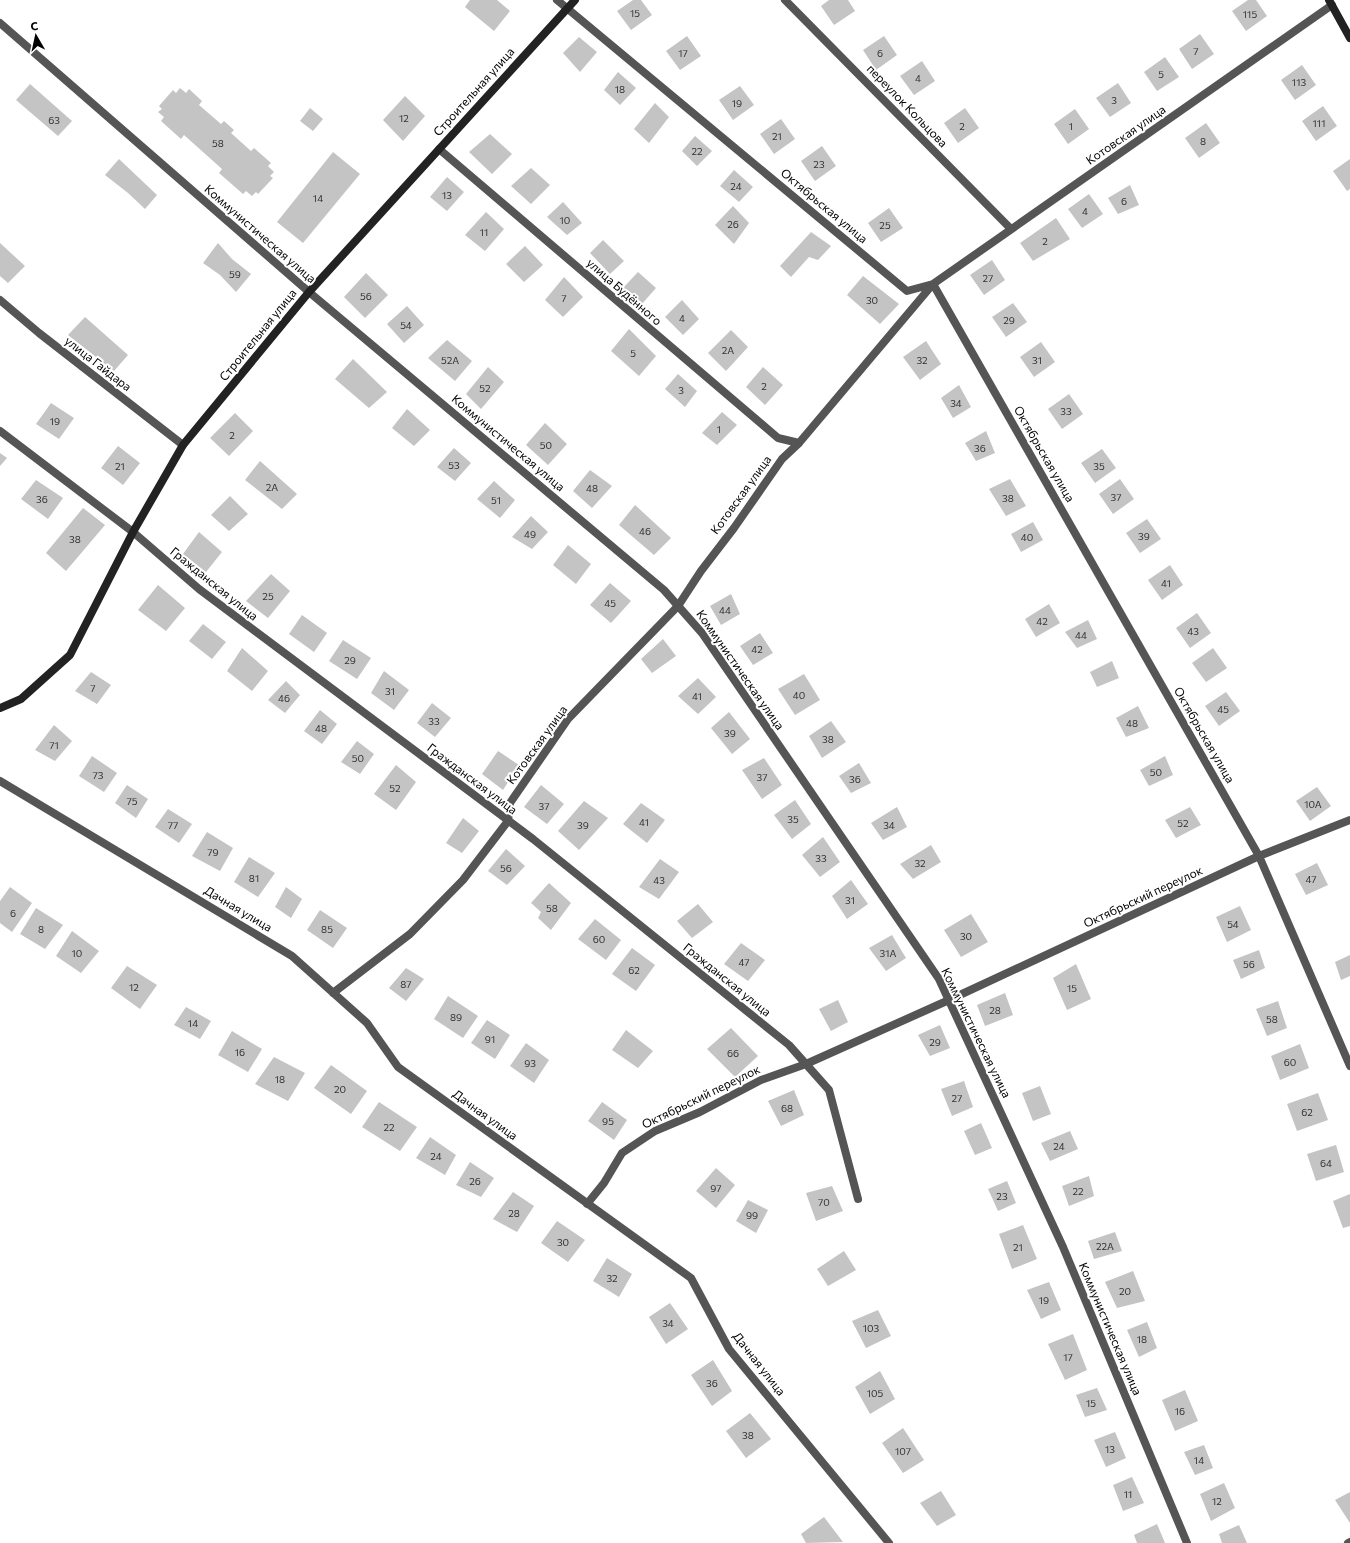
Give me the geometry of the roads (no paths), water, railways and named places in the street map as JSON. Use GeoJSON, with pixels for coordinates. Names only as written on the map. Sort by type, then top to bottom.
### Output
{"type":"FeatureCollection","features":[{"type":"Feature","properties":{"kind":"main road","name":"Строительная улица"},"geometry":{"type":"LineString","coordinates":[[0,708],[21,699],[70,656],[133,532],[183,445],[308,292],[575,0]]}},
{"type":"Feature","properties":{"kind":"main road"},"geometry":{"type":"LineString","coordinates":[[1330,3],[1350,38]]}},
{"type":"Feature","properties":{"kind":"street","name":"Октябрьская улица"},"geometry":{"type":"LineString","coordinates":[[557,0],[907,291],[933,284],[1259,856],[1350,1066]]}},
{"type":"Feature","properties":{"kind":"street","name":"переулок Кольцова"},"geometry":{"type":"LineString","coordinates":[[785,0],[1011,229]]}},
{"type":"Feature","properties":{"kind":"street","name":"Котовская улица"},"geometry":{"type":"LineString","coordinates":[[333,993],[410,934],[463,880],[508,821],[510,803],[568,719],[678,606],[700,571],[734,528],[782,459],[799,443],[933,284],[1330,3]]}},
{"type":"Feature","properties":{"kind":"street","name":"Коммунистическая улица"},"geometry":{"type":"LineString","coordinates":[[0,22],[308,292],[658,585],[702,633],[939,978],[1063,1247],[1187,1543]]}},
{"type":"Feature","properties":{"kind":"street","name":"улица Будённого"},"geometry":{"type":"LineString","coordinates":[[439,149],[778,438],[799,443]]}},
{"type":"Feature","properties":{"kind":"street","name":"улица Гайдара"},"geometry":{"type":"LineString","coordinates":[[0,300],[39,333],[183,445]]}},
{"type":"Feature","properties":{"kind":"street","name":"Гражданская улица"},"geometry":{"type":"LineString","coordinates":[[0,431],[133,532],[199,589],[508,821],[789,1045],[829,1090],[858,1199]]}},
{"type":"Feature","properties":{"kind":"street","name":"Дачная улица"},"geometry":{"type":"LineString","coordinates":[[0,781],[292,956],[367,1023],[398,1067],[691,1278],[730,1349],[889,1543]]}},
{"type":"Feature","properties":{"kind":"street","name":"Октябрьский переулок"},"geometry":{"type":"LineString","coordinates":[[587,1204],[604,1182],[622,1153],[655,1130],[700,1112],[761,1080],[806,1064],[949,1000],[1259,856],[1350,820]]}}]}
